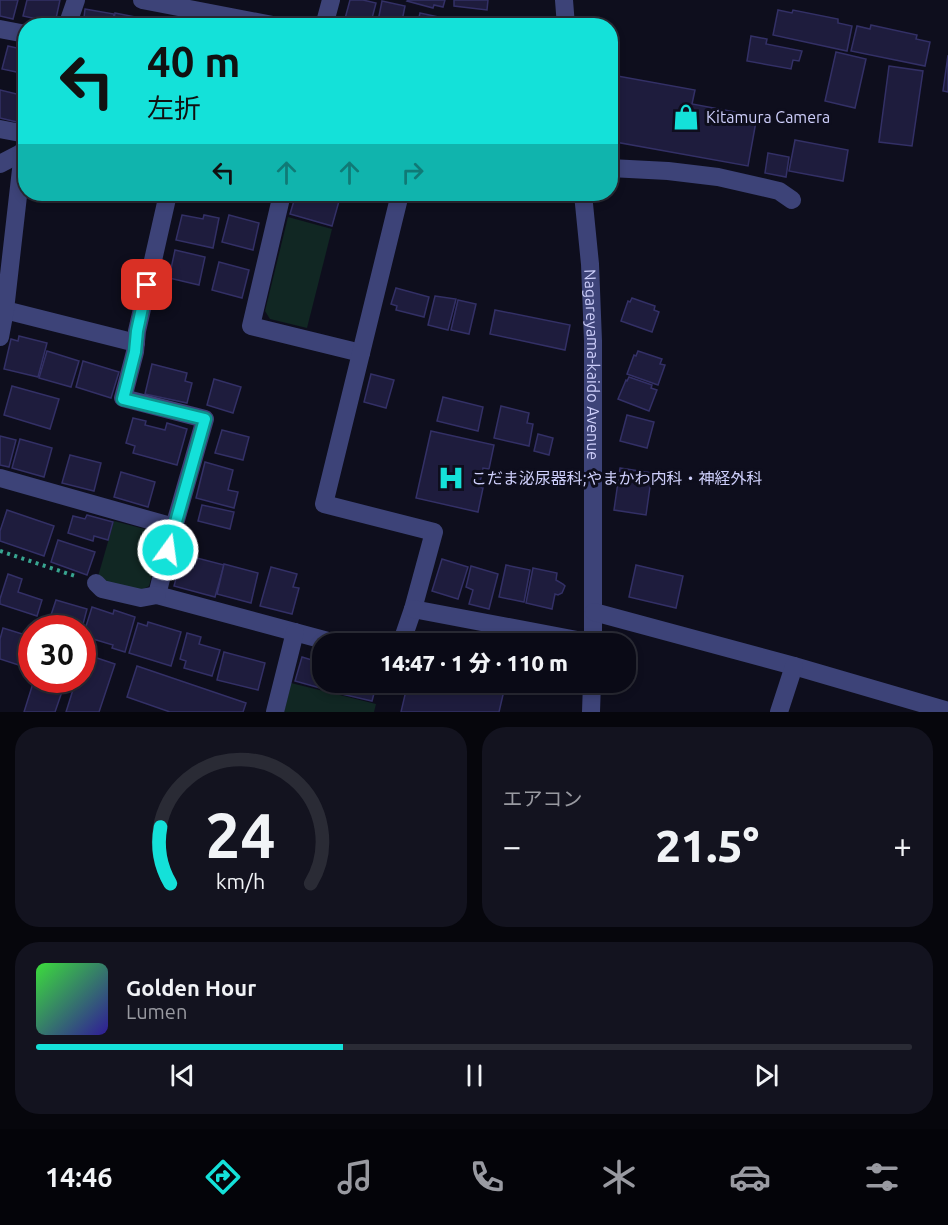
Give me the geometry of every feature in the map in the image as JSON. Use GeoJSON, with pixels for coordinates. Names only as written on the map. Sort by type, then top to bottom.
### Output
{"type":"FeatureCollection","features":[{"type":"Feature","properties":{"kind":"street"},"geometry":{"type":"LineString","coordinates":[[70,18],[76,0]]}},
{"type":"Feature","properties":{"kind":"street"},"geometry":{"type":"LineString","coordinates":[[142,0],[236,18]]}},
{"type":"Feature","properties":{"kind":"street"},"geometry":{"type":"LineString","coordinates":[[326,18],[331,0]]}},
{"type":"Feature","properties":{"kind":"street"},"geometry":{"type":"LineString","coordinates":[[564,0],[565,18]]}},
{"type":"Feature","properties":{"kind":"street"},"geometry":{"type":"LineString","coordinates":[[0,28],[18,32]]}},
{"type":"Feature","properties":{"kind":"street"},"geometry":{"type":"LineString","coordinates":[[0,129],[18,140]]}},
{"type":"Feature","properties":{"kind":"street"},"geometry":{"type":"LineString","coordinates":[[0,164],[18,150]]}},
{"type":"Feature","properties":{"kind":"street"},"geometry":{"type":"LineString","coordinates":[[618,168],[718,177],[779,191],[792,200]]}},
{"type":"Feature","properties":{"kind":"street"},"geometry":{"type":"LineString","coordinates":[[0,337],[18,199]]}},
{"type":"Feature","properties":{"kind":"street"},"geometry":{"type":"LineString","coordinates":[[157,595],[205,419],[123,399],[166,201]]}},
{"type":"Feature","properties":{"kind":"street"},"geometry":{"type":"LineString","coordinates":[[280,201],[251,326],[361,352]]}},
{"type":"Feature","properties":{"kind":"street"},"geometry":{"type":"LineString","coordinates":[[398,201],[324,504],[434,532],[405,633]]}},
{"type":"Feature","properties":{"kind":"street","name":"Nagareyama-kaido Avenue"},"geometry":{"type":"LineString","coordinates":[[584,201],[590,264],[593,341],[593,633]]}},
{"type":"Feature","properties":{"kind":"street"},"geometry":{"type":"LineString","coordinates":[[4,310],[136,344]]}},
{"type":"Feature","properties":{"kind":"street"},"geometry":{"type":"LineString","coordinates":[[0,478],[174,527]]}},
{"type":"Feature","properties":{"kind":"street"},"geometry":{"type":"LineString","coordinates":[[96,583],[102,589],[141,598],[157,595],[312,637]]}},
{"type":"Feature","properties":{"kind":"street"},"geometry":{"type":"LineString","coordinates":[[413,609],[540,633]]}},
{"type":"Feature","properties":{"kind":"street"},"geometry":{"type":"LineString","coordinates":[[594,612],[794,666],[948,711]]}},
{"type":"Feature","properties":{"kind":"street"},"geometry":{"type":"LineString","coordinates":[[275,712],[295,632]]}},
{"type":"Feature","properties":{"kind":"street"},"geometry":{"type":"LineString","coordinates":[[779,712],[794,666]]}},
{"type":"Feature","properties":{"kind":"street"},"geometry":{"type":"LineString","coordinates":[[591,712],[592,693]]}},
{"type":"Feature","properties":{"kind":"path"},"geometry":{"type":"LineString","coordinates":[[0,551],[96,583]]}},
{"type":"Feature","properties":{"kind":"green space"},"geometry":{"type":"Polygon","coordinates":[[[288,217],[332,229],[307,328],[270,319],[265,311],[288,217]]]}},
{"type":"Feature","properties":{"kind":"green space"},"geometry":{"type":"Polygon","coordinates":[[[114,521],[156,532],[161,541],[149,586],[140,591],[97,580],[114,521]]]}},
{"type":"Feature","properties":{"kind":"green space"},"geometry":{"type":"Polygon","coordinates":[[[291,683],[312,688],[312,693],[331,693],[376,704],[374,712],[284,712],[291,683]]]}},
{"type":"Feature","properties":{"kind":"building"},"geometry":{"type":"Polygon","coordinates":[[[0,0],[18,0],[13,19],[0,16],[0,0]]]}},
{"type":"Feature","properties":{"kind":"building"},"geometry":{"type":"Polygon","coordinates":[[[27,0],[60,0],[56,18],[23,16],[27,0]]]}},
{"type":"Feature","properties":{"kind":"building"},"geometry":{"type":"Polygon","coordinates":[[[350,0],[376,3],[372,18],[345,18],[350,0]]]}},
{"type":"Feature","properties":{"kind":"building"},"geometry":{"type":"Polygon","coordinates":[[[408,0],[445,0],[443,7],[434,5],[433,8],[408,0]]]}},
{"type":"Feature","properties":{"kind":"building"},"geometry":{"type":"Polygon","coordinates":[[[454,0],[488,0],[487,10],[454,6],[454,0]]]}},
{"type":"Feature","properties":{"kind":"building"},"geometry":{"type":"Polygon","coordinates":[[[382,1],[405,6],[403,18],[379,18],[382,1]]]}},
{"type":"Feature","properties":{"kind":"building"},"geometry":{"type":"Polygon","coordinates":[[[85,9],[114,14],[113,18],[84,18],[85,9]]]}},
{"type":"Feature","properties":{"kind":"building"},"geometry":{"type":"Polygon","coordinates":[[[778,10],[792,13],[793,10],[838,19],[838,23],[852,26],[847,51],[773,35],[778,10]]]}},
{"type":"Feature","properties":{"kind":"building"},"geometry":{"type":"Polygon","coordinates":[[[115,13],[141,18],[114,18],[115,13]]]}},
{"type":"Feature","properties":{"kind":"building"},"geometry":{"type":"Polygon","coordinates":[[[420,13],[443,18],[419,18],[420,13]]]}},
{"type":"Feature","properties":{"kind":"building"},"geometry":{"type":"Polygon","coordinates":[[[871,25],[917,35],[916,39],[930,42],[925,66],[851,51],[857,26],[870,29],[871,25]]]}},
{"type":"Feature","properties":{"kind":"building"},"geometry":{"type":"Polygon","coordinates":[[[751,36],[767,39],[766,44],[802,51],[799,61],[793,60],[791,69],[747,61],[751,36]]]}},
{"type":"Feature","properties":{"kind":"building"},"geometry":{"type":"Polygon","coordinates":[[[8,46],[18,48],[18,72],[2,69],[8,46]]]}},
{"type":"Feature","properties":{"kind":"building"},"geometry":{"type":"Polygon","coordinates":[[[836,52],[866,59],[855,108],[825,101],[836,52]]]}},
{"type":"Feature","properties":{"kind":"building"},"geometry":{"type":"Polygon","coordinates":[[[948,55],[948,92],[943,91],[948,55]]]}},
{"type":"Feature","properties":{"kind":"building"},"geometry":{"type":"Polygon","coordinates":[[[889,66],[923,71],[912,146],[879,142],[889,66]]]}},
{"type":"Feature","properties":{"kind":"building"},"geometry":{"type":"Polygon","coordinates":[[[618,76],[695,90],[692,104],[757,116],[748,166],[618,142],[618,76]]]}},
{"type":"Feature","properties":{"kind":"building"},"geometry":{"type":"Polygon","coordinates":[[[0,90],[18,94],[17,122],[0,118],[0,90]]]}},
{"type":"Feature","properties":{"kind":"building"},"geometry":{"type":"Polygon","coordinates":[[[795,140],[848,150],[843,181],[789,171],[795,140]]]}},
{"type":"Feature","properties":{"kind":"building"},"geometry":{"type":"Polygon","coordinates":[[[768,153],[789,157],[786,177],[765,173],[768,153]]]}},
{"type":"Feature","properties":{"kind":"building"},"geometry":{"type":"Polygon","coordinates":[[[294,201],[339,201],[332,226],[290,214],[294,201]]]}},
{"type":"Feature","properties":{"kind":"building"},"geometry":{"type":"Polygon","coordinates":[[[182,215],[203,219],[204,215],[219,218],[213,248],[176,240],[182,215]]]}},
{"type":"Feature","properties":{"kind":"building"},"geometry":{"type":"Polygon","coordinates":[[[229,215],[259,223],[253,250],[222,242],[229,215]]]}},
{"type":"Feature","properties":{"kind":"building"},"geometry":{"type":"Polygon","coordinates":[[[175,250],[205,257],[199,285],[169,278],[175,250]]]}},
{"type":"Feature","properties":{"kind":"building"},"geometry":{"type":"Polygon","coordinates":[[[219,262],[249,270],[242,298],[212,290],[219,262]]]}},
{"type":"Feature","properties":{"kind":"building"},"geometry":{"type":"Polygon","coordinates":[[[396,288],[429,297],[424,317],[396,310],[397,306],[391,304],[396,288]]]}},
{"type":"Feature","properties":{"kind":"building"},"geometry":{"type":"Polygon","coordinates":[[[435,296],[456,299],[448,330],[428,325],[435,296]]]}},
{"type":"Feature","properties":{"kind":"building"},"geometry":{"type":"Polygon","coordinates":[[[632,298],[655,306],[654,310],[659,312],[652,332],[621,321],[628,301],[630,302],[632,298]]]}},
{"type":"Feature","properties":{"kind":"building"},"geometry":{"type":"Polygon","coordinates":[[[458,300],[476,304],[469,334],[451,330],[458,300]]]}},
{"type":"Feature","properties":{"kind":"building"},"geometry":{"type":"Polygon","coordinates":[[[495,310],[570,325],[565,350],[490,334],[495,310]]]}},
{"type":"Feature","properties":{"kind":"building"},"geometry":{"type":"Polygon","coordinates":[[[19,336],[47,343],[38,377],[4,369],[11,339],[18,341],[19,336]]]}},
{"type":"Feature","properties":{"kind":"building"},"geometry":{"type":"Polygon","coordinates":[[[47,351],[79,361],[71,387],[39,378],[47,351]]]}},
{"type":"Feature","properties":{"kind":"building"},"geometry":{"type":"Polygon","coordinates":[[[638,351],[662,359],[660,364],[665,365],[658,385],[627,374],[634,355],[636,356],[638,351]]]}},
{"type":"Feature","properties":{"kind":"building"},"geometry":{"type":"Polygon","coordinates":[[[83,361],[119,372],[111,398],[76,387],[83,361]]]}},
{"type":"Feature","properties":{"kind":"building"},"geometry":{"type":"Polygon","coordinates":[[[152,364],[187,373],[185,381],[192,383],[187,403],[145,394],[152,364]]]}},
{"type":"Feature","properties":{"kind":"building"},"geometry":{"type":"Polygon","coordinates":[[[371,374],[394,380],[386,408],[364,402],[371,374]]]}},
{"type":"Feature","properties":{"kind":"building"},"geometry":{"type":"Polygon","coordinates":[[[629,377],[652,385],[651,388],[657,390],[649,411],[618,399],[629,377]]]}},
{"type":"Feature","properties":{"kind":"building"},"geometry":{"type":"Polygon","coordinates":[[[214,379],[241,387],[233,413],[207,405],[214,379]]]}},
{"type":"Feature","properties":{"kind":"building"},"geometry":{"type":"Polygon","coordinates":[[[12,386],[59,399],[50,429],[4,415],[12,386]]]}},
{"type":"Feature","properties":{"kind":"building"},"geometry":{"type":"Polygon","coordinates":[[[443,397],[483,407],[478,431],[437,421],[443,397]]]}},
{"type":"Feature","properties":{"kind":"building"},"geometry":{"type":"Polygon","coordinates":[[[501,406],[529,413],[527,423],[533,424],[529,446],[494,438],[501,406]]]}},
{"type":"Feature","properties":{"kind":"building"},"geometry":{"type":"Polygon","coordinates":[[[627,415],[654,422],[647,448],[620,441],[627,415]]]}},
{"type":"Feature","properties":{"kind":"building"},"geometry":{"type":"Polygon","coordinates":[[[133,418],[146,421],[145,425],[165,430],[167,423],[187,429],[177,465],[133,453],[135,446],[126,443],[133,418]]]}},
{"type":"Feature","properties":{"kind":"building"},"geometry":{"type":"Polygon","coordinates":[[[222,430],[249,437],[243,460],[215,453],[222,430]]]}},
{"type":"Feature","properties":{"kind":"building","name":"こだま泌尿器科;やまかわ内科・神経外科"},"geometry":{"type":"Polygon","coordinates":[[[431,431],[494,445],[489,469],[483,468],[479,487],[483,488],[478,512],[416,498],[431,431]]]}},
{"type":"Feature","properties":{"kind":"building"},"geometry":{"type":"Polygon","coordinates":[[[538,434],[553,438],[549,455],[534,451],[538,434]]]}},
{"type":"Feature","properties":{"kind":"building"},"geometry":{"type":"Polygon","coordinates":[[[0,436],[16,440],[9,467],[0,465],[0,436]]]}},
{"type":"Feature","properties":{"kind":"building"},"geometry":{"type":"Polygon","coordinates":[[[20,439],[52,448],[44,477],[12,468],[20,439]]]}},
{"type":"Feature","properties":{"kind":"building"},"geometry":{"type":"Polygon","coordinates":[[[70,455],[101,463],[94,491],[62,483],[70,455]]]}},
{"type":"Feature","properties":{"kind":"building"},"geometry":{"type":"Polygon","coordinates":[[[205,462],[233,470],[228,490],[238,492],[234,508],[196,498],[205,462]]]}},
{"type":"Feature","properties":{"kind":"building"},"geometry":{"type":"Polygon","coordinates":[[[620,468],[652,473],[646,515],[614,510],[620,468]]]}},
{"type":"Feature","properties":{"kind":"building"},"geometry":{"type":"Polygon","coordinates":[[[121,472],[155,482],[148,507],[114,497],[121,472]]]}},
{"type":"Feature","properties":{"kind":"building"},"geometry":{"type":"Polygon","coordinates":[[[202,505],[234,512],[230,529],[198,521],[202,505]]]}},
{"type":"Feature","properties":{"kind":"building"},"geometry":{"type":"Polygon","coordinates":[[[7,510],[54,526],[44,556],[0,541],[0,531],[7,510]]]}},
{"type":"Feature","properties":{"kind":"building"},"geometry":{"type":"Polygon","coordinates":[[[87,515],[113,522],[108,540],[94,536],[93,541],[68,533],[73,516],[85,519],[87,515]]]}},
{"type":"Feature","properties":{"kind":"building"},"geometry":{"type":"Polygon","coordinates":[[[58,540],[95,552],[87,575],[51,562],[58,540]]]}},
{"type":"Feature","properties":{"kind":"building"},"geometry":{"type":"Polygon","coordinates":[[[185,546],[195,548],[193,557],[224,565],[215,597],[174,586],[185,546]]]}},
{"type":"Feature","properties":{"kind":"building"},"geometry":{"type":"Polygon","coordinates":[[[442,559],[468,567],[458,599],[432,591],[442,559]]]}},
{"type":"Feature","properties":{"kind":"building"},"geometry":{"type":"Polygon","coordinates":[[[224,564],[258,573],[251,603],[217,594],[224,564]]]}},
{"type":"Feature","properties":{"kind":"building"},"geometry":{"type":"Polygon","coordinates":[[[506,565],[530,570],[524,602],[499,597],[506,565]]]}},
{"type":"Feature","properties":{"kind":"building"},"geometry":{"type":"Polygon","coordinates":[[[636,565],[683,576],[676,608],[629,597],[636,565]]]}},
{"type":"Feature","properties":{"kind":"building"},"geometry":{"type":"Polygon","coordinates":[[[471,566],[498,574],[489,609],[469,604],[473,590],[466,587],[471,566]]]}},
{"type":"Feature","properties":{"kind":"building"},"geometry":{"type":"Polygon","coordinates":[[[271,567],[297,574],[293,587],[299,588],[292,614],[260,606],[271,567]]]}},
{"type":"Feature","properties":{"kind":"building"},"geometry":{"type":"Polygon","coordinates":[[[533,568],[557,573],[556,580],[565,586],[562,593],[555,594],[552,609],[526,603],[533,568]]]}},
{"type":"Feature","properties":{"kind":"building"},"geometry":{"type":"Polygon","coordinates":[[[8,574],[22,579],[18,592],[42,600],[37,615],[34,615],[0,604],[8,574]]]}},
{"type":"Feature","properties":{"kind":"building"},"geometry":{"type":"Polygon","coordinates":[[[56,600],[87,609],[85,615],[51,615],[56,600]]]}},
{"type":"Feature","properties":{"kind":"building"},"geometry":{"type":"Polygon","coordinates":[[[92,607],[113,614],[114,610],[135,617],[125,652],[112,648],[113,645],[96,640],[96,615],[90,615],[92,607]]]}},
{"type":"Feature","properties":{"kind":"building"},"geometry":{"type":"Polygon","coordinates":[[[148,622],[181,632],[171,666],[129,653],[138,623],[147,626],[148,622]]]}},
{"type":"Feature","properties":{"kind":"building"},"geometry":{"type":"Polygon","coordinates":[[[3,628],[18,633],[18,665],[0,659],[0,639],[3,628]]]}},
{"type":"Feature","properties":{"kind":"building"},"geometry":{"type":"Polygon","coordinates":[[[187,633],[201,637],[199,644],[220,650],[212,676],[184,668],[186,661],[180,659],[187,633]]]}},
{"type":"Feature","properties":{"kind":"building"},"geometry":{"type":"Polygon","coordinates":[[[224,652],[265,663],[258,690],[217,680],[224,652]]]}},
{"type":"Feature","properties":{"kind":"building"},"geometry":{"type":"Polygon","coordinates":[[[302,657],[312,660],[312,686],[295,681],[302,657]]]}},
{"type":"Feature","properties":{"kind":"building"},"geometry":{"type":"Polygon","coordinates":[[[96,658],[115,664],[99,712],[66,712],[72,693],[96,693],[96,658]]]}},
{"type":"Feature","properties":{"kind":"building"},"geometry":{"type":"Polygon","coordinates":[[[137,666],[246,703],[243,712],[170,712],[127,697],[137,666]]]}},
{"type":"Feature","properties":{"kind":"building"},"geometry":{"type":"Polygon","coordinates":[[[30,693],[62,693],[55,712],[24,712],[30,693]]]}},
{"type":"Feature","properties":{"kind":"building"},"geometry":{"type":"Polygon","coordinates":[[[337,693],[374,693],[372,701],[337,693]]]}},
{"type":"Feature","properties":{"kind":"building"},"geometry":{"type":"Polygon","coordinates":[[[405,693],[503,693],[499,712],[401,712],[405,693]]]}},
{"type":"Feature","properties":{"kind":"place","name":"Kitamura Camera"},"geometry":{"type":"Point","coordinates":[686,117]}},
{"type":"Feature","properties":{"kind":"place","name":"こだま泌尿器科;やまかわ内科・神経外科"},"geometry":{"type":"Point","coordinates":[451,478]}},
{"type":"Feature","properties":{"kind":"route"},"geometry":{"type":"LineString","coordinates":[[147,285],[135,352],[123,399],[205,419],[168,550]]}}]}
